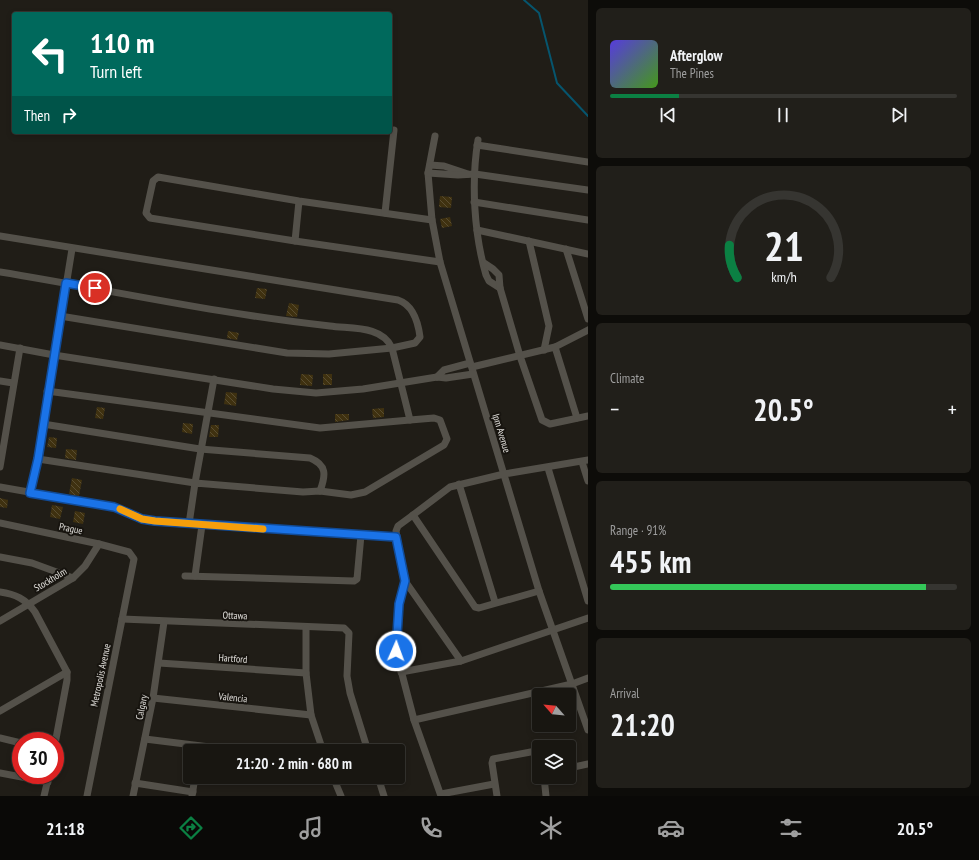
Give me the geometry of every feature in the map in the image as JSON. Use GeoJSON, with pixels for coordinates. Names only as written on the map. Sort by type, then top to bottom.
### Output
{"type":"FeatureCollection","features":[{"type":"Feature","properties":{"kind":"street"},"geometry":{"type":"LineString","coordinates":[[385,213],[394,130]]}},
{"type":"Feature","properties":{"kind":"street","name":"Ipm Avenue"},"geometry":{"type":"LineString","coordinates":[[434,136],[429,169],[432,220],[440,262],[539,591],[588,730]]}},
{"type":"Feature","properties":{"kind":"street"},"geometry":{"type":"LineString","coordinates":[[500,288],[489,281],[486,275],[478,230],[471,174],[478,142],[588,162]]}},
{"type":"Feature","properties":{"kind":"street"},"geometry":{"type":"LineString","coordinates":[[429,169],[458,175],[471,174],[588,190]]}},
{"type":"Feature","properties":{"kind":"street"},"geometry":{"type":"LineString","coordinates":[[432,220],[298,201],[158,177],[153,181],[146,213],[150,218],[295,242],[440,262]]}},
{"type":"Feature","properties":{"kind":"street"},"geometry":{"type":"LineString","coordinates":[[295,242],[298,201]]}},
{"type":"Feature","properties":{"kind":"street"},"geometry":{"type":"LineString","coordinates":[[474,202],[588,220]]}},
{"type":"Feature","properties":{"kind":"street"},"geometry":{"type":"LineString","coordinates":[[478,230],[588,254]]}},
{"type":"Feature","properties":{"kind":"street"},"geometry":{"type":"LineString","coordinates":[[0,236],[72,249],[398,300],[408,305],[412,309],[420,336],[415,343],[392,348],[330,354],[287,352],[60,316]]}},
{"type":"Feature","properties":{"kind":"street"},"geometry":{"type":"LineString","coordinates":[[529,242],[549,326],[544,350]]}},
{"type":"Feature","properties":{"kind":"street"},"geometry":{"type":"LineString","coordinates":[[30,493],[38,459],[47,391],[72,249]]}},
{"type":"Feature","properties":{"kind":"street"},"geometry":{"type":"LineString","coordinates":[[566,249],[588,319]]}},
{"type":"Feature","properties":{"kind":"street"},"geometry":{"type":"LineString","coordinates":[[484,264],[493,269],[498,276],[500,288],[520,356],[542,420],[550,424],[588,416]]}},
{"type":"Feature","properties":{"kind":"street"},"geometry":{"type":"LineString","coordinates":[[0,272],[212,310],[301,323],[372,331],[385,337],[392,348],[410,420]]}},
{"type":"Feature","properties":{"kind":"street"},"geometry":{"type":"LineString","coordinates":[[0,344],[54,355],[214,378],[273,389],[316,393],[401,383],[437,377],[446,378],[472,368],[555,347],[588,330]]}},
{"type":"Feature","properties":{"kind":"street"},"geometry":{"type":"LineString","coordinates":[[555,347],[577,418]]}},
{"type":"Feature","properties":{"kind":"street"},"geometry":{"type":"LineString","coordinates":[[0,467],[1,451],[20,348]]}},
{"type":"Feature","properties":{"kind":"street"},"geometry":{"type":"LineString","coordinates":[[437,377],[444,370],[472,368]]}},
{"type":"Feature","properties":{"kind":"street"},"geometry":{"type":"LineString","coordinates":[[189,524],[194,483],[214,378]]}},
{"type":"Feature","properties":{"kind":"street"},"geometry":{"type":"LineString","coordinates":[[0,381],[13,383]]}},
{"type":"Feature","properties":{"kind":"street"},"geometry":{"type":"LineString","coordinates":[[38,459],[194,483],[304,492],[320,491],[351,495],[365,492],[444,445],[446,439],[440,420],[434,418],[320,428],[47,391]]}},
{"type":"Feature","properties":{"kind":"street"},"geometry":{"type":"LineString","coordinates":[[0,416],[8,418]]}},
{"type":"Feature","properties":{"kind":"street"},"geometry":{"type":"LineString","coordinates":[[42,424],[200,449],[310,458],[320,462],[324,468],[324,481],[320,491]]}},
{"type":"Feature","properties":{"kind":"street"},"geometry":{"type":"LineString","coordinates":[[461,660],[405,581],[396,537],[398,526],[450,487],[458,484],[504,474],[585,461],[588,481]]}},
{"type":"Feature","properties":{"kind":"street"},"geometry":{"type":"LineString","coordinates":[[548,468],[588,601]]}},
{"type":"Feature","properties":{"kind":"street"},"geometry":{"type":"LineString","coordinates":[[458,484],[494,602]]}},
{"type":"Feature","properties":{"kind":"street"},"geometry":{"type":"LineString","coordinates":[[0,487],[114,507],[142,519],[202,525],[396,537]]}},
{"type":"Feature","properties":{"kind":"street"},"geometry":{"type":"LineString","coordinates":[[413,515],[475,607],[479,608],[494,602],[539,591]]}},
{"type":"Feature","properties":{"kind":"street","name":"Prague"},"geometry":{"type":"LineString","coordinates":[[0,523],[99,544],[129,552],[134,559]]}},
{"type":"Feature","properties":{"kind":"street"},"geometry":{"type":"LineString","coordinates":[[195,576],[202,525]]}},
{"type":"Feature","properties":{"kind":"street"},"geometry":{"type":"LineString","coordinates":[[185,576],[354,581],[357,579],[361,535]]}},
{"type":"Feature","properties":{"kind":"street","name":"Stockholm"},"geometry":{"type":"LineString","coordinates":[[0,621],[73,578],[85,566],[99,544]]}},
{"type":"Feature","properties":{"kind":"street"},"geometry":{"type":"LineString","coordinates":[[0,557],[32,563],[73,578]]}},
{"type":"Feature","properties":{"kind":"street","name":"Metropolis Avenue"},"geometry":{"type":"LineString","coordinates":[[87,796],[134,559]]}},
{"type":"Feature","properties":{"kind":"street"},"geometry":{"type":"LineString","coordinates":[[405,581],[399,604],[396,630],[396,651],[414,720],[441,795],[494,784]]}},
{"type":"Feature","properties":{"kind":"street"},"geometry":{"type":"LineString","coordinates":[[0,592],[22,598],[29,603],[36,612],[67,672],[67,680],[57,732]]}},
{"type":"Feature","properties":{"kind":"street"},"geometry":{"type":"LineString","coordinates":[[401,672],[461,660],[588,618]]}},
{"type":"Feature","properties":{"kind":"street","name":"Ottawa"},"geometry":{"type":"LineString","coordinates":[[122,619],[306,628],[344,628],[348,630],[347,676],[350,693],[366,744]]}},
{"type":"Feature","properties":{"kind":"street","name":"Calgary"},"geometry":{"type":"LineString","coordinates":[[133,796],[153,698],[164,622]]}},
{"type":"Feature","properties":{"kind":"street"},"geometry":{"type":"LineString","coordinates":[[306,628],[306,673],[311,715],[321,744]]}},
{"type":"Feature","properties":{"kind":"street","name":"Hartford"},"geometry":{"type":"LineString","coordinates":[[159,662],[306,673]]}},
{"type":"Feature","properties":{"kind":"street"},"geometry":{"type":"LineString","coordinates":[[0,711],[67,672]]}},
{"type":"Feature","properties":{"kind":"street"},"geometry":{"type":"LineString","coordinates":[[414,720],[572,684],[588,678]]}},
{"type":"Feature","properties":{"kind":"street","name":"Valencia"},"geometry":{"type":"LineString","coordinates":[[153,698],[311,715]]}},
{"type":"Feature","properties":{"kind":"street"},"geometry":{"type":"LineString","coordinates":[[0,738],[12,741]]}},
{"type":"Feature","properties":{"kind":"street"},"geometry":{"type":"LineString","coordinates":[[144,739],[183,746]]}},
{"type":"Feature","properties":{"kind":"street"},"geometry":{"type":"LineString","coordinates":[[497,796],[494,784],[493,759],[532,752]]}},
{"type":"Feature","properties":{"kind":"street"},"geometry":{"type":"LineString","coordinates":[[576,767],[588,764]]}},
{"type":"Feature","properties":{"kind":"street"},"geometry":{"type":"LineString","coordinates":[[0,772],[12,774]]}},
{"type":"Feature","properties":{"kind":"street"},"geometry":{"type":"LineString","coordinates":[[135,783],[193,794],[194,784]]}},
{"type":"Feature","properties":{"kind":"street"},"geometry":{"type":"LineString","coordinates":[[44,796],[47,784]]}},
{"type":"Feature","properties":{"kind":"street"},"geometry":{"type":"LineString","coordinates":[[336,784],[341,796]]}},
{"type":"Feature","properties":{"kind":"street"},"geometry":{"type":"LineString","coordinates":[[380,784],[384,796]]}},
{"type":"Feature","properties":{"kind":"street"},"geometry":{"type":"LineString","coordinates":[[545,784],[546,796]]}},
{"type":"Feature","properties":{"kind":"building"},"geometry":{"type":"Polygon","coordinates":[[[440,196],[452,197],[451,208],[439,207],[440,196]]]}},
{"type":"Feature","properties":{"kind":"building"},"geometry":{"type":"Polygon","coordinates":[[[450,217],[452,226],[442,228],[440,219],[450,217]]]}},
{"type":"Feature","properties":{"kind":"building"},"geometry":{"type":"Polygon","coordinates":[[[257,288],[267,289],[265,299],[255,298],[257,288]]]}},
{"type":"Feature","properties":{"kind":"building"},"geometry":{"type":"Polygon","coordinates":[[[289,303],[299,305],[297,317],[286,316],[289,303]]]}},
{"type":"Feature","properties":{"kind":"building"},"geometry":{"type":"Polygon","coordinates":[[[228,331],[239,333],[237,340],[227,338],[228,331]]]}},
{"type":"Feature","properties":{"kind":"building"},"geometry":{"type":"Polygon","coordinates":[[[301,374],[313,375],[312,386],[300,385],[301,374]]]}},
{"type":"Feature","properties":{"kind":"building"},"geometry":{"type":"Polygon","coordinates":[[[323,374],[332,374],[332,385],[323,385],[323,374]]]}},
{"type":"Feature","properties":{"kind":"building"},"geometry":{"type":"Polygon","coordinates":[[[226,392],[237,393],[236,406],[224,404],[226,392]]]}},
{"type":"Feature","properties":{"kind":"building"},"geometry":{"type":"Polygon","coordinates":[[[97,407],[105,408],[103,419],[95,418],[97,407]]]}},
{"type":"Feature","properties":{"kind":"building"},"geometry":{"type":"Polygon","coordinates":[[[384,408],[384,417],[373,418],[372,409],[384,408]]]}},
{"type":"Feature","properties":{"kind":"building"},"geometry":{"type":"Polygon","coordinates":[[[335,414],[349,414],[349,420],[335,422],[335,414]]]}},
{"type":"Feature","properties":{"kind":"building"},"geometry":{"type":"Polygon","coordinates":[[[183,423],[193,424],[192,434],[182,432],[183,423]]]}},
{"type":"Feature","properties":{"kind":"building"},"geometry":{"type":"Polygon","coordinates":[[[211,425],[219,425],[218,437],[209,437],[211,425]]]}},
{"type":"Feature","properties":{"kind":"building"},"geometry":{"type":"Polygon","coordinates":[[[49,437],[57,438],[56,448],[47,447],[49,437]]]}},
{"type":"Feature","properties":{"kind":"building"},"geometry":{"type":"Polygon","coordinates":[[[66,449],[77,450],[76,460],[65,458],[66,449]]]}},
{"type":"Feature","properties":{"kind":"building"},"geometry":{"type":"Polygon","coordinates":[[[72,478],[82,480],[79,496],[69,494],[72,478]]]}},
{"type":"Feature","properties":{"kind":"building"},"geometry":{"type":"Polygon","coordinates":[[[0,498],[8,500],[7,508],[0,507],[0,498]]]}},
{"type":"Feature","properties":{"kind":"building"},"geometry":{"type":"Polygon","coordinates":[[[52,505],[63,507],[60,519],[50,517],[52,505]]]}},
{"type":"Feature","properties":{"kind":"building"},"geometry":{"type":"Polygon","coordinates":[[[75,511],[85,513],[83,524],[73,522],[75,511]]]}},
{"type":"Feature","properties":{"kind":"waterway"},"geometry":{"type":"LineString","coordinates":[[524,0],[539,13],[557,83],[588,116]]}},
{"type":"Feature","properties":{"kind":"slow traffic"},"geometry":{"type":"LineString","coordinates":[[120,509],[142,519],[155,521],[263,529]]}},
{"type":"Feature","properties":{"kind":"route"},"geometry":{"type":"LineString","coordinates":[[95,288],[66,283],[47,391],[38,459],[30,493],[114,507],[129,512],[142,519],[155,521],[396,537],[405,581],[399,604],[396,630],[396,651]]}}]}
